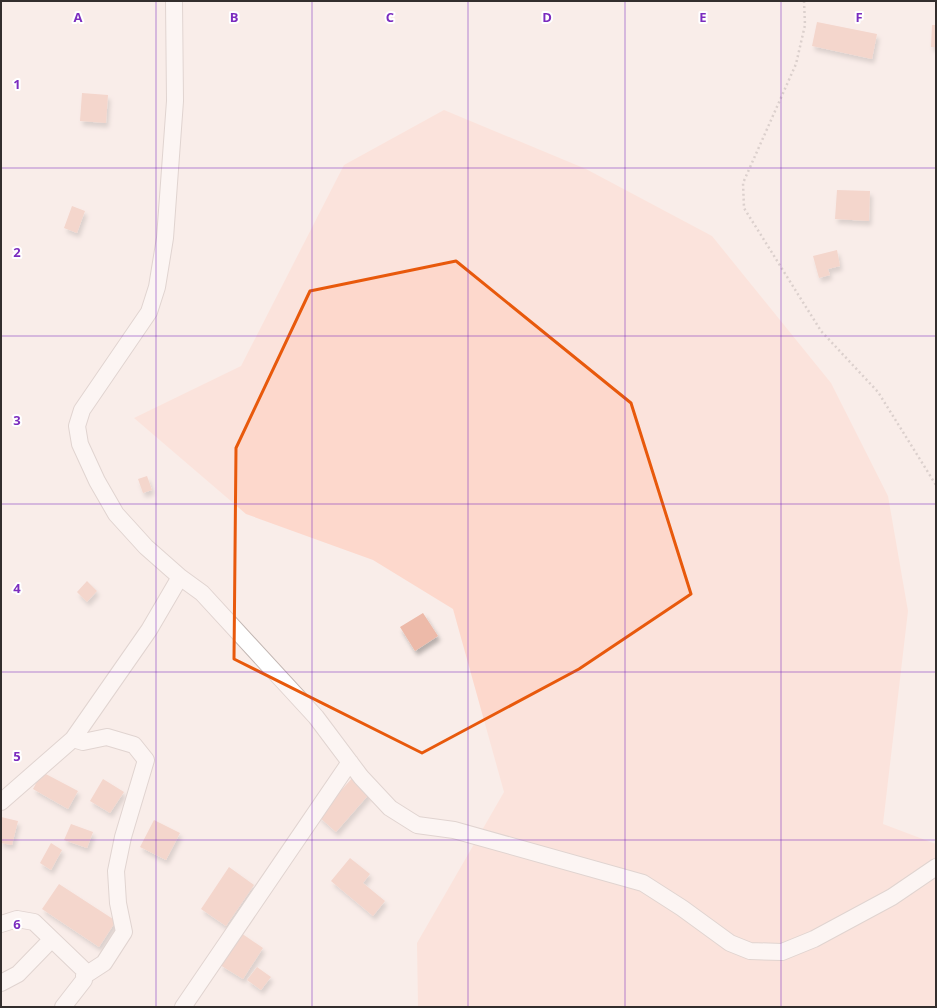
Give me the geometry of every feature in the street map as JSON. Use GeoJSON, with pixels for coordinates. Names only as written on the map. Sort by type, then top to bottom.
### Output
{"type":"FeatureCollection","features":[{"type":"Feature","properties":{"kind":"street"},"geometry":{"type":"LineString","coordinates":[[174,1],[175,101],[165,238],[157,287],[149,312],[82,410],[77,426],[80,444],[97,481],[116,514],[146,547],[180,577],[202,593],[311,711],[350,762],[390,808],[417,825],[454,830],[643,883],[682,908],[730,943],[750,950],[782,952],[814,939],[892,897],[936,867]]}},
{"type":"Feature","properties":{"kind":"street"},"geometry":{"type":"LineString","coordinates":[[1,802],[73,739],[150,630],[180,577]]}},
{"type":"Feature","properties":{"kind":"street"},"geometry":{"type":"LineString","coordinates":[[73,739],[83,742],[107,737],[134,745],[146,760],[123,837],[116,871],[118,902],[124,932],[104,963],[84,976]]}},
{"type":"Feature","properties":{"kind":"street"},"geometry":{"type":"LineString","coordinates":[[184,1007],[350,762]]}},
{"type":"Feature","properties":{"kind":"street"},"geometry":{"type":"LineString","coordinates":[[1,924],[17,919],[34,922],[51,940],[85,971],[84,980],[63,1007]]}},
{"type":"Feature","properties":{"kind":"street"},"geometry":{"type":"LineString","coordinates":[[1,983],[18,974],[51,940]]}},
{"type":"Feature","properties":{"kind":"path"},"geometry":{"type":"LineString","coordinates":[[804,1],[805,25],[796,64],[743,183],[744,208],[820,331],[878,392],[936,485]]}},
{"type":"Feature","properties":{"kind":"highlighted area"},"geometry":{"type":"Polygon","coordinates":[[[456,261],[631,403],[691,594],[579,669],[422,753],[234,659],[236,448],[310,291],[456,261]]]}},
{"type":"Feature","properties":{"kind":"shaded area"},"geometry":{"type":"Polygon","coordinates":[[[444,110],[586,169],[712,236],[831,383],[888,496],[908,611],[883,824],[936,844],[936,1007],[418,1007],[417,943],[504,792],[453,609],[373,560],[246,514],[134,418],[241,366],[344,165],[444,110]]]}},
{"type":"Feature","properties":{"kind":"building"},"geometry":{"type":"Polygon","coordinates":[[[817,22],[877,34],[872,59],[812,46],[817,22]]]}},
{"type":"Feature","properties":{"kind":"building"},"geometry":{"type":"Polygon","coordinates":[[[932,25],[936,25],[936,47],[931,47],[932,25]]]}},
{"type":"Feature","properties":{"kind":"building"},"geometry":{"type":"Polygon","coordinates":[[[82,93],[108,95],[106,123],[80,121],[82,93]]]}},
{"type":"Feature","properties":{"kind":"building"},"geometry":{"type":"Polygon","coordinates":[[[837,190],[870,191],[869,221],[835,219],[837,190]]]}},
{"type":"Feature","properties":{"kind":"building"},"geometry":{"type":"Polygon","coordinates":[[[72,206],[85,211],[77,233],[64,228],[72,206]]]}},
{"type":"Feature","properties":{"kind":"building"},"geometry":{"type":"Polygon","coordinates":[[[837,250],[840,266],[828,269],[830,275],[819,278],[813,256],[837,250]]]}},
{"type":"Feature","properties":{"kind":"building"},"geometry":{"type":"Polygon","coordinates":[[[147,476],[152,490],[143,493],[138,479],[147,476]]]}},
{"type":"Feature","properties":{"kind":"building"},"geometry":{"type":"Polygon","coordinates":[[[87,581],[97,591],[87,602],[77,592],[87,581]]]}},
{"type":"Feature","properties":{"kind":"building"},"geometry":{"type":"Polygon","coordinates":[[[423,613],[438,636],[415,651],[400,627],[423,613]]]}},
{"type":"Feature","properties":{"kind":"building"},"geometry":{"type":"Polygon","coordinates":[[[42,772],[78,791],[68,809],[33,789],[42,772]]]}},
{"type":"Feature","properties":{"kind":"building"},"geometry":{"type":"Polygon","coordinates":[[[354,776],[371,792],[336,832],[318,816],[354,776]]]}},
{"type":"Feature","properties":{"kind":"building"},"geometry":{"type":"Polygon","coordinates":[[[103,779],[124,792],[110,813],[90,801],[103,779]]]}},
{"type":"Feature","properties":{"kind":"building"},"geometry":{"type":"Polygon","coordinates":[[[1,817],[18,821],[12,845],[1,843],[1,817]]]}},
{"type":"Feature","properties":{"kind":"building"},"geometry":{"type":"Polygon","coordinates":[[[154,820],[180,833],[166,860],[140,847],[154,820]]]}},
{"type":"Feature","properties":{"kind":"building"},"geometry":{"type":"Polygon","coordinates":[[[71,824],[93,832],[87,848],[64,840],[71,824]]]}},
{"type":"Feature","properties":{"kind":"building"},"geometry":{"type":"Polygon","coordinates":[[[51,843],[62,850],[51,870],[40,863],[51,843]]]}},
{"type":"Feature","properties":{"kind":"building"},"geometry":{"type":"Polygon","coordinates":[[[350,858],[370,874],[363,883],[385,901],[373,916],[331,881],[350,858]]]}},
{"type":"Feature","properties":{"kind":"building"},"geometry":{"type":"Polygon","coordinates":[[[229,867],[254,885],[226,926],[201,909],[229,867]]]}},
{"type":"Feature","properties":{"kind":"building"},"geometry":{"type":"Polygon","coordinates":[[[59,884],[116,921],[99,947],[42,909],[59,884]]]}},
{"type":"Feature","properties":{"kind":"building"},"geometry":{"type":"Polygon","coordinates":[[[241,933],[263,948],[243,979],[220,965],[241,933]]]}},
{"type":"Feature","properties":{"kind":"building"},"geometry":{"type":"Polygon","coordinates":[[[257,967],[271,977],[261,990],[247,980],[257,967]]]}}]}
